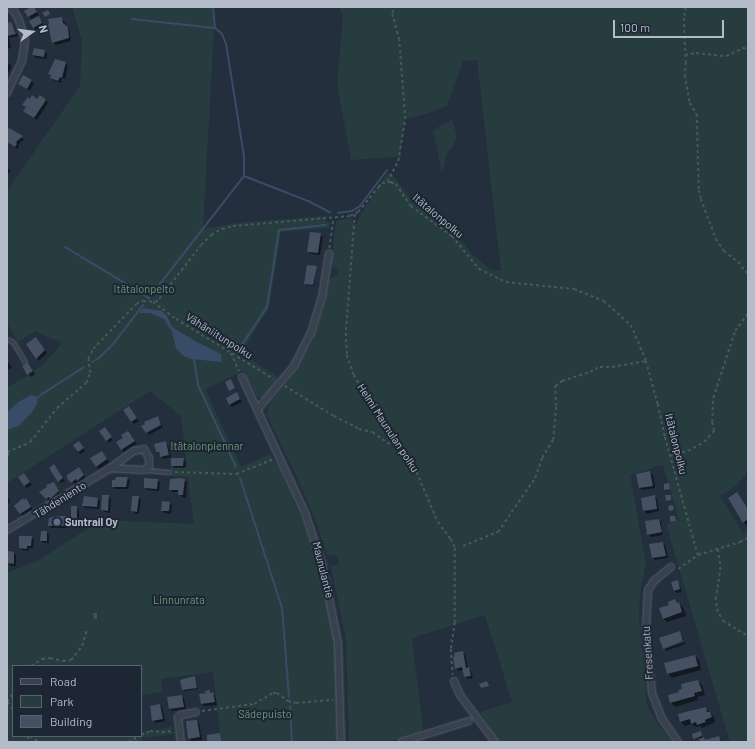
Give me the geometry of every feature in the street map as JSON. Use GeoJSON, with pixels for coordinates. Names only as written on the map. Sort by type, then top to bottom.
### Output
{"type":"FeatureCollection","features":[{"type":"Feature","properties":{"kind":"street"},"geometry":{"type":"LineString","coordinates":[[7,93],[22,61],[25,39],[19,20],[14,11],[8,7]]}},
{"type":"Feature","properties":{"kind":"street"},"geometry":{"type":"LineString","coordinates":[[257,410],[294,366],[311,333],[322,298],[329,254]]}},
{"type":"Feature","properties":{"kind":"street","name":"Maunulantie"},"geometry":{"type":"LineString","coordinates":[[242,377],[305,513],[322,563],[338,643],[341,742]]}},
{"type":"Feature","properties":{"kind":"street","name":"Tähdenlento"},"geometry":{"type":"LineString","coordinates":[[7,530],[111,468],[134,451],[144,449],[150,463],[144,470]]}},
{"type":"Feature","properties":{"kind":"street"},"geometry":{"type":"LineString","coordinates":[[111,468],[144,470]]}},
{"type":"Feature","properties":{"kind":"street","name":"Fresenkatu"},"geometry":{"type":"LineString","coordinates":[[671,567],[655,580],[648,590],[646,628],[652,693],[661,716],[678,742]]}},
{"type":"Feature","properties":{"kind":"street"},"geometry":{"type":"LineString","coordinates":[[454,681],[460,694],[496,742]]}},
{"type":"Feature","properties":{"kind":"street"},"geometry":{"type":"LineString","coordinates":[[181,742],[178,717],[196,712]]}},
{"type":"Feature","properties":{"kind":"street"},"geometry":{"type":"LineString","coordinates":[[401,742],[469,721]]}},
{"type":"Feature","properties":{"kind":"lane"},"geometry":{"type":"LineString","coordinates":[[7,339],[13,342],[25,362]]}},
{"type":"Feature","properties":{"kind":"lane"},"geometry":{"type":"LineString","coordinates":[[144,470],[169,472]]}},
{"type":"Feature","properties":{"kind":"path"},"geometry":{"type":"LineString","coordinates":[[7,456],[10,452],[30,442],[62,402],[86,383],[89,378],[88,359],[93,349],[136,304],[143,301],[157,301],[201,245],[211,235],[222,229],[233,226],[332,218],[354,214],[371,193],[387,182],[398,161],[405,119],[399,40],[392,13],[395,7]]}},
{"type":"Feature","properties":{"kind":"path"},"geometry":{"type":"LineString","coordinates":[[686,7],[684,18],[685,75],[687,89],[697,119],[699,190],[701,199],[716,239],[724,251],[738,262],[748,274]]}},
{"type":"Feature","properties":{"kind":"path"},"geometry":{"type":"LineString","coordinates":[[685,55],[696,53],[726,56],[743,48],[748,49]]}},
{"type":"Feature","properties":{"kind":"path","name":"Itätalonpolku"},"geometry":{"type":"LineString","coordinates":[[387,182],[396,184],[411,206],[452,236],[479,269],[506,282],[574,289],[604,301],[631,325],[646,361],[698,555]]}},
{"type":"Feature","properties":{"kind":"path","name":"Helmi Maunulan polku"},"geometry":{"type":"LineString","coordinates":[[354,214],[346,333],[347,355],[351,367],[366,396],[415,467],[438,522],[455,548],[455,622],[450,648],[451,668],[454,681]]}},
{"type":"Feature","properties":{"kind":"path"},"geometry":{"type":"LineString","coordinates":[[329,254],[332,218]]}},
{"type":"Feature","properties":{"kind":"path","name":"Vähäniitunpolku"},"geometry":{"type":"LineString","coordinates":[[153,302],[176,319],[278,382]]}},
{"type":"Feature","properties":{"kind":"path"},"geometry":{"type":"LineString","coordinates":[[670,455],[688,451],[704,442],[714,431],[712,422],[713,398],[735,331],[748,313]]}},
{"type":"Feature","properties":{"kind":"path"},"geometry":{"type":"LineString","coordinates":[[231,353],[242,377]]}},
{"type":"Feature","properties":{"kind":"path"},"geometry":{"type":"LineString","coordinates":[[463,546],[498,532],[535,478],[542,458],[553,440],[556,406],[555,386],[562,381],[585,374],[600,367],[612,367],[646,361]]}},
{"type":"Feature","properties":{"kind":"path"},"geometry":{"type":"LineString","coordinates":[[283,385],[334,416],[359,429],[373,432],[386,442],[401,445]]}},
{"type":"Feature","properties":{"kind":"path"},"geometry":{"type":"LineString","coordinates":[[62,402],[65,405]]}},
{"type":"Feature","properties":{"kind":"path"},"geometry":{"type":"LineString","coordinates":[[169,472],[236,474],[276,458]]}},
{"type":"Feature","properties":{"kind":"path"},"geometry":{"type":"LineString","coordinates":[[678,569],[698,555],[740,542],[748,538]]}},
{"type":"Feature","properties":{"kind":"path"},"geometry":{"type":"LineString","coordinates":[[718,549],[721,567],[716,597],[717,609],[723,621],[748,636]]}},
{"type":"Feature","properties":{"kind":"path"},"geometry":{"type":"LineString","coordinates":[[33,665],[42,659],[50,658],[63,661],[71,660],[82,646],[87,629]]}},
{"type":"Feature","properties":{"kind":"path"},"geometry":{"type":"LineString","coordinates":[[196,712],[254,704],[273,693],[277,693],[288,701],[296,703],[338,700]]}},
{"type":"Feature","properties":{"kind":"path"},"geometry":{"type":"LineString","coordinates":[[142,735],[150,731],[162,732],[180,730]]}},
{"type":"Feature","properties":{"kind":"path"},"geometry":{"type":"LineString","coordinates":[[128,742],[138,737]]}},
{"type":"Feature","properties":{"kind":"green space"},"geometry":{"type":"Polygon","coordinates":[[[72,7],[213,7],[214,28],[203,229],[236,223],[325,216],[326,222],[330,222],[329,228],[281,232],[269,308],[241,353],[278,377],[276,383],[262,398],[257,397],[243,371],[205,389],[241,467],[270,454],[274,462],[277,463],[310,538],[320,573],[335,644],[337,742],[221,742],[213,672],[161,679],[162,692],[142,695],[142,665],[12,665],[12,737],[142,737],[142,732],[167,728],[170,726],[174,728],[167,732],[177,732],[178,742],[175,734],[142,738],[142,742],[7,742],[7,573],[39,560],[101,520],[194,524],[188,477],[170,476],[170,467],[187,467],[181,416],[150,391],[7,483],[7,430],[19,426],[32,412],[31,395],[18,402],[7,412],[7,388],[43,365],[63,342],[47,337],[36,331],[18,342],[7,323],[7,191],[80,86],[82,40],[72,7]]]}},
{"type":"Feature","properties":{"kind":"green space"},"geometry":{"type":"Polygon","coordinates":[[[339,7],[748,7],[748,471],[736,486],[720,496],[743,533],[748,531],[748,742],[730,742],[666,524],[679,520],[663,465],[630,475],[646,564],[640,593],[639,614],[647,705],[656,722],[672,742],[499,742],[480,712],[512,702],[485,615],[412,638],[423,729],[421,732],[387,742],[349,742],[346,640],[331,566],[339,564],[336,554],[327,555],[317,524],[267,415],[269,404],[293,374],[311,345],[323,310],[329,282],[331,278],[337,276],[338,271],[331,265],[336,221],[352,218],[353,224],[357,224],[361,214],[387,173],[393,175],[412,201],[447,224],[473,255],[491,270],[501,271],[477,60],[463,61],[447,106],[426,114],[405,119],[400,160],[397,157],[351,160],[337,83],[343,15],[339,7]]]}},
{"type":"Feature","properties":{"kind":"green space"},"geometry":{"type":"Polygon","coordinates":[[[452,120],[457,135],[453,147],[447,153],[442,173],[433,131],[452,120]]]}},
{"type":"Feature","properties":{"kind":"water"},"geometry":{"type":"Polygon","coordinates":[[[143,308],[162,311],[167,316],[172,327],[221,354],[222,362],[192,359],[183,356],[176,348],[172,332],[164,319],[150,313],[139,313],[143,308]]]}},
{"type":"Feature","properties":{"kind":"water"},"geometry":{"type":"Polygon","coordinates":[[[31,395],[38,397],[37,404],[32,412],[19,426],[7,430],[7,412],[18,402],[31,395]]]}},
{"type":"Feature","properties":{"kind":"building"},"geometry":{"type":"Polygon","coordinates":[[[34,7],[37,12],[28,17],[24,11],[34,7]]]}},
{"type":"Feature","properties":{"kind":"building"},"geometry":{"type":"Polygon","coordinates":[[[48,10],[50,14],[45,17],[42,13],[48,10]]]}},
{"type":"Feature","properties":{"kind":"building"},"geometry":{"type":"Polygon","coordinates":[[[39,16],[42,23],[33,28],[29,21],[39,16]]]}},
{"type":"Feature","properties":{"kind":"building"},"geometry":{"type":"Polygon","coordinates":[[[62,17],[63,23],[68,27],[69,38],[52,43],[48,19],[62,17]]]}},
{"type":"Feature","properties":{"kind":"building"},"geometry":{"type":"Polygon","coordinates":[[[11,22],[16,34],[7,36],[7,23],[11,22]]]}},
{"type":"Feature","properties":{"kind":"building"},"geometry":{"type":"Polygon","coordinates":[[[34,48],[45,50],[44,57],[32,55],[34,48]]]}},
{"type":"Feature","properties":{"kind":"building"},"geometry":{"type":"Polygon","coordinates":[[[55,59],[66,62],[62,78],[60,77],[58,81],[50,78],[51,75],[48,74],[55,59]]]}},
{"type":"Feature","properties":{"kind":"building"},"geometry":{"type":"Polygon","coordinates":[[[23,75],[32,80],[27,89],[18,84],[23,75]]]}},
{"type":"Feature","properties":{"kind":"building"},"geometry":{"type":"Polygon","coordinates":[[[32,95],[37,99],[40,95],[46,100],[34,118],[23,111],[26,107],[22,105],[28,97],[30,99],[32,95]]]}},
{"type":"Feature","properties":{"kind":"building"},"geometry":{"type":"Polygon","coordinates":[[[9,128],[23,136],[16,142],[17,144],[15,147],[7,142],[7,130],[9,128]]]}},
{"type":"Feature","properties":{"kind":"building"},"geometry":{"type":"Polygon","coordinates":[[[310,232],[321,233],[318,253],[307,252],[310,232]]]}},
{"type":"Feature","properties":{"kind":"building"},"geometry":{"type":"Polygon","coordinates":[[[307,265],[317,266],[313,285],[304,284],[307,265]]]}},
{"type":"Feature","properties":{"kind":"building"},"geometry":{"type":"Polygon","coordinates":[[[36,337],[45,350],[36,359],[26,344],[36,337]]]}},
{"type":"Feature","properties":{"kind":"building"},"geometry":{"type":"Polygon","coordinates":[[[28,363],[33,371],[27,375],[22,366],[28,363]]]}},
{"type":"Feature","properties":{"kind":"building"},"geometry":{"type":"Polygon","coordinates":[[[231,379],[235,388],[229,391],[225,382],[231,379]]]}},
{"type":"Feature","properties":{"kind":"building"},"geometry":{"type":"Polygon","coordinates":[[[237,392],[240,399],[229,405],[226,398],[237,392]]]}},
{"type":"Feature","properties":{"kind":"building"},"geometry":{"type":"Polygon","coordinates":[[[129,406],[137,418],[131,422],[123,410],[129,406]]]}},
{"type":"Feature","properties":{"kind":"building"},"geometry":{"type":"Polygon","coordinates":[[[158,416],[161,425],[146,433],[141,426],[145,424],[144,422],[158,416]]]}},
{"type":"Feature","properties":{"kind":"building"},"geometry":{"type":"Polygon","coordinates":[[[105,427],[112,437],[106,441],[99,431],[105,427]]]}},
{"type":"Feature","properties":{"kind":"building"},"geometry":{"type":"Polygon","coordinates":[[[128,431],[135,441],[121,450],[116,442],[123,438],[121,435],[128,431]]]}},
{"type":"Feature","properties":{"kind":"building"},"geometry":{"type":"Polygon","coordinates":[[[79,441],[84,448],[78,452],[73,445],[79,441]]]}},
{"type":"Feature","properties":{"kind":"building"},"geometry":{"type":"Polygon","coordinates":[[[166,441],[169,455],[160,457],[159,452],[156,452],[154,444],[166,441]]]}},
{"type":"Feature","properties":{"kind":"building"},"geometry":{"type":"Polygon","coordinates":[[[102,451],[107,459],[96,467],[90,458],[102,451]]]}},
{"type":"Feature","properties":{"kind":"building"},"geometry":{"type":"Polygon","coordinates":[[[171,458],[184,458],[183,466],[171,466],[171,458]]]}},
{"type":"Feature","properties":{"kind":"building"},"geometry":{"type":"Polygon","coordinates":[[[54,464],[63,478],[58,482],[49,468],[54,464]]]}},
{"type":"Feature","properties":{"kind":"building"},"geometry":{"type":"Polygon","coordinates":[[[79,467],[84,475],[77,481],[76,479],[71,483],[69,480],[68,481],[67,475],[79,467]]]}},
{"type":"Feature","properties":{"kind":"building"},"geometry":{"type":"Polygon","coordinates":[[[650,471],[653,486],[639,488],[636,474],[650,471]]]}},
{"type":"Feature","properties":{"kind":"building"},"geometry":{"type":"Polygon","coordinates":[[[24,473],[30,482],[24,486],[18,477],[24,473]]]}},
{"type":"Feature","properties":{"kind":"building"},"geometry":{"type":"Polygon","coordinates":[[[116,477],[128,477],[126,487],[112,487],[112,480],[115,480],[116,477]]]}},
{"type":"Feature","properties":{"kind":"building"},"geometry":{"type":"Polygon","coordinates":[[[144,478],[158,479],[157,489],[144,488],[144,478]]]}},
{"type":"Feature","properties":{"kind":"building"},"geometry":{"type":"Polygon","coordinates":[[[170,479],[185,479],[183,495],[178,495],[178,490],[169,490],[170,479]]]}},
{"type":"Feature","properties":{"kind":"building"},"geometry":{"type":"Polygon","coordinates":[[[54,482],[59,491],[50,499],[49,497],[46,499],[39,492],[47,487],[46,485],[54,482]]]}},
{"type":"Feature","properties":{"kind":"building"},"geometry":{"type":"Polygon","coordinates":[[[669,483],[670,489],[664,490],[664,484],[669,483]]]}},
{"type":"Feature","properties":{"kind":"building"},"geometry":{"type":"Polygon","coordinates":[[[737,492],[748,509],[748,519],[743,523],[728,498],[737,492]]]}},
{"type":"Feature","properties":{"kind":"building"},"geometry":{"type":"Polygon","coordinates":[[[102,495],[109,495],[108,511],[101,510],[102,495]]]}},
{"type":"Feature","properties":{"kind":"building"},"geometry":{"type":"Polygon","coordinates":[[[655,495],[657,509],[643,511],[641,498],[655,495]]]}},
{"type":"Feature","properties":{"kind":"building"},"geometry":{"type":"Polygon","coordinates":[[[665,495],[671,495],[671,500],[666,501],[665,495]]]}},
{"type":"Feature","properties":{"kind":"building"},"geometry":{"type":"Polygon","coordinates":[[[84,496],[98,498],[97,507],[82,506],[84,496]]]}},
{"type":"Feature","properties":{"kind":"building"},"geometry":{"type":"Polygon","coordinates":[[[132,496],[139,496],[137,512],[131,511],[132,496]]]}},
{"type":"Feature","properties":{"kind":"building"},"geometry":{"type":"Polygon","coordinates":[[[23,498],[24,500],[26,498],[31,507],[20,514],[14,506],[23,498]]]}},
{"type":"Feature","properties":{"kind":"building"},"geometry":{"type":"Polygon","coordinates":[[[162,501],[170,502],[169,511],[161,511],[162,501]]]}},
{"type":"Feature","properties":{"kind":"building"},"geometry":{"type":"Polygon","coordinates":[[[673,505],[674,510],[669,511],[668,506],[673,505]]]}},
{"type":"Feature","properties":{"kind":"building"},"geometry":{"type":"Polygon","coordinates":[[[71,506],[77,506],[77,519],[71,519],[71,506]]]}},
{"type":"Feature","properties":{"kind":"building","name":"Suntrail Oy"},"geometry":{"type":"Polygon","coordinates":[[[67,516],[66,526],[48,526],[49,518],[67,516]]]}},
{"type":"Feature","properties":{"kind":"building"},"geometry":{"type":"Polygon","coordinates":[[[670,516],[675,516],[676,521],[670,522],[670,516]]]}},
{"type":"Feature","properties":{"kind":"building"},"geometry":{"type":"Polygon","coordinates":[[[659,519],[662,532],[647,535],[645,521],[659,519]]]}},
{"type":"Feature","properties":{"kind":"building"},"geometry":{"type":"Polygon","coordinates":[[[41,531],[47,531],[47,541],[40,541],[41,531]]]}},
{"type":"Feature","properties":{"kind":"building"},"geometry":{"type":"Polygon","coordinates":[[[19,536],[32,536],[31,546],[27,546],[27,549],[19,548],[19,536]]]}},
{"type":"Feature","properties":{"kind":"building"},"geometry":{"type":"Polygon","coordinates":[[[663,542],[666,556],[652,558],[649,544],[663,542]]]}},
{"type":"Feature","properties":{"kind":"building"},"geometry":{"type":"Polygon","coordinates":[[[8,551],[14,552],[14,564],[7,563],[8,551]]]}},
{"type":"Feature","properties":{"kind":"building"},"geometry":{"type":"Polygon","coordinates":[[[678,580],[680,589],[674,591],[671,582],[678,580]]]}},
{"type":"Feature","properties":{"kind":"building"},"geometry":{"type":"Polygon","coordinates":[[[675,599],[677,603],[679,602],[682,612],[663,619],[659,608],[669,605],[668,602],[675,599]]]}},
{"type":"Feature","properties":{"kind":"building"},"geometry":{"type":"Polygon","coordinates":[[[93,613],[97,613],[97,619],[94,619],[93,613]]]}},
{"type":"Feature","properties":{"kind":"building"},"geometry":{"type":"Polygon","coordinates":[[[680,631],[683,641],[663,649],[659,638],[680,631]]]}},
{"type":"Feature","properties":{"kind":"building"},"geometry":{"type":"Polygon","coordinates":[[[463,651],[466,668],[469,667],[471,676],[464,677],[462,667],[455,669],[453,657],[455,656],[454,653],[463,651]]]}},
{"type":"Feature","properties":{"kind":"building"},"geometry":{"type":"Polygon","coordinates":[[[695,655],[698,666],[667,674],[664,663],[695,655]]]}},
{"type":"Feature","properties":{"kind":"building"},"geometry":{"type":"Polygon","coordinates":[[[195,676],[197,688],[182,690],[180,680],[195,676]]]}},
{"type":"Feature","properties":{"kind":"building"},"geometry":{"type":"Polygon","coordinates":[[[698,680],[702,691],[694,693],[695,696],[670,703],[668,695],[679,692],[678,690],[682,689],[681,684],[698,680]]]}},
{"type":"Feature","properties":{"kind":"building"},"geometry":{"type":"Polygon","coordinates":[[[487,681],[489,686],[481,688],[479,684],[487,681]]]}},
{"type":"Feature","properties":{"kind":"building"},"geometry":{"type":"Polygon","coordinates":[[[210,690],[210,693],[213,692],[215,702],[201,704],[199,694],[206,693],[205,691],[210,690]]]}},
{"type":"Feature","properties":{"kind":"building"},"geometry":{"type":"Polygon","coordinates":[[[182,695],[184,707],[169,709],[167,697],[182,695]]]}},
{"type":"Feature","properties":{"kind":"building"},"geometry":{"type":"Polygon","coordinates":[[[160,704],[163,719],[152,721],[150,706],[160,704]]]}},
{"type":"Feature","properties":{"kind":"building"},"geometry":{"type":"Polygon","coordinates":[[[706,707],[707,712],[710,712],[712,717],[705,720],[706,722],[697,725],[696,722],[691,724],[690,719],[680,722],[678,714],[706,707]]]}},
{"type":"Feature","properties":{"kind":"building"},"geometry":{"type":"Polygon","coordinates":[[[197,720],[200,737],[188,739],[186,721],[197,720]]]}},
{"type":"Feature","properties":{"kind":"building"},"geometry":{"type":"Polygon","coordinates":[[[701,731],[702,736],[693,739],[692,734],[701,731]]]}},
{"type":"Feature","properties":{"kind":"building"},"geometry":{"type":"Polygon","coordinates":[[[220,733],[221,741],[207,742],[207,735],[220,733]]]}},
{"type":"Feature","properties":{"kind":"building"},"geometry":{"type":"Polygon","coordinates":[[[719,736],[721,742],[700,742],[699,739],[704,737],[705,740],[719,736]]]}},
{"type":"Feature","properties":{"kind":"waterway"},"geometry":{"type":"LineString","coordinates":[[149,298],[244,176],[244,156],[226,44],[222,34],[215,28],[213,7]]}},
{"type":"Feature","properties":{"kind":"waterway"},"geometry":{"type":"LineString","coordinates":[[132,19],[215,28]]}},
{"type":"Feature","properties":{"kind":"waterway"},"geometry":{"type":"LineString","coordinates":[[338,213],[352,211],[360,206],[387,170]]}},
{"type":"Feature","properties":{"kind":"waterway"},"geometry":{"type":"LineString","coordinates":[[244,176],[308,201],[330,212]]}},
{"type":"Feature","properties":{"kind":"waterway"},"geometry":{"type":"LineString","coordinates":[[237,352],[267,307],[279,230],[326,225]]}},
{"type":"Feature","properties":{"kind":"waterway"},"geometry":{"type":"LineString","coordinates":[[65,247],[138,291]]}},
{"type":"Feature","properties":{"kind":"waterway"},"geometry":{"type":"LineString","coordinates":[[142,294],[149,298],[148,299]]}},
{"type":"Feature","properties":{"kind":"waterway"},"geometry":{"type":"LineString","coordinates":[[92,362],[99,358],[114,343],[143,305]]}},
{"type":"Feature","properties":{"kind":"waterway"},"geometry":{"type":"LineString","coordinates":[[194,359],[198,385],[236,467]]}},
{"type":"Feature","properties":{"kind":"waterway"},"geometry":{"type":"LineString","coordinates":[[36,398],[84,367]]}},
{"type":"Feature","properties":{"kind":"waterway"},"geometry":{"type":"LineString","coordinates":[[240,478],[282,608],[289,697]]}},
{"type":"Feature","properties":{"kind":"waterway"},"geometry":{"type":"LineString","coordinates":[[290,706],[292,742]]}},
{"type":"Feature","properties":{"kind":"place","name":"Suntrail Oy"},"geometry":{"type":"Point","coordinates":[57,522]}},
{"type":"Feature","properties":{"kind":"park label","name":"Itätalonpelto"},"geometry":{"type":"Point","coordinates":[144,289]}},
{"type":"Feature","properties":{"kind":"park label","name":"Itätalonpiennar"},"geometry":{"type":"Point","coordinates":[207,446]}},
{"type":"Feature","properties":{"kind":"park label","name":"Linnunrata"},"geometry":{"type":"Point","coordinates":[179,600]}},
{"type":"Feature","properties":{"kind":"park label","name":"Sädepuisto"},"geometry":{"type":"Point","coordinates":[265,714]}}]}
